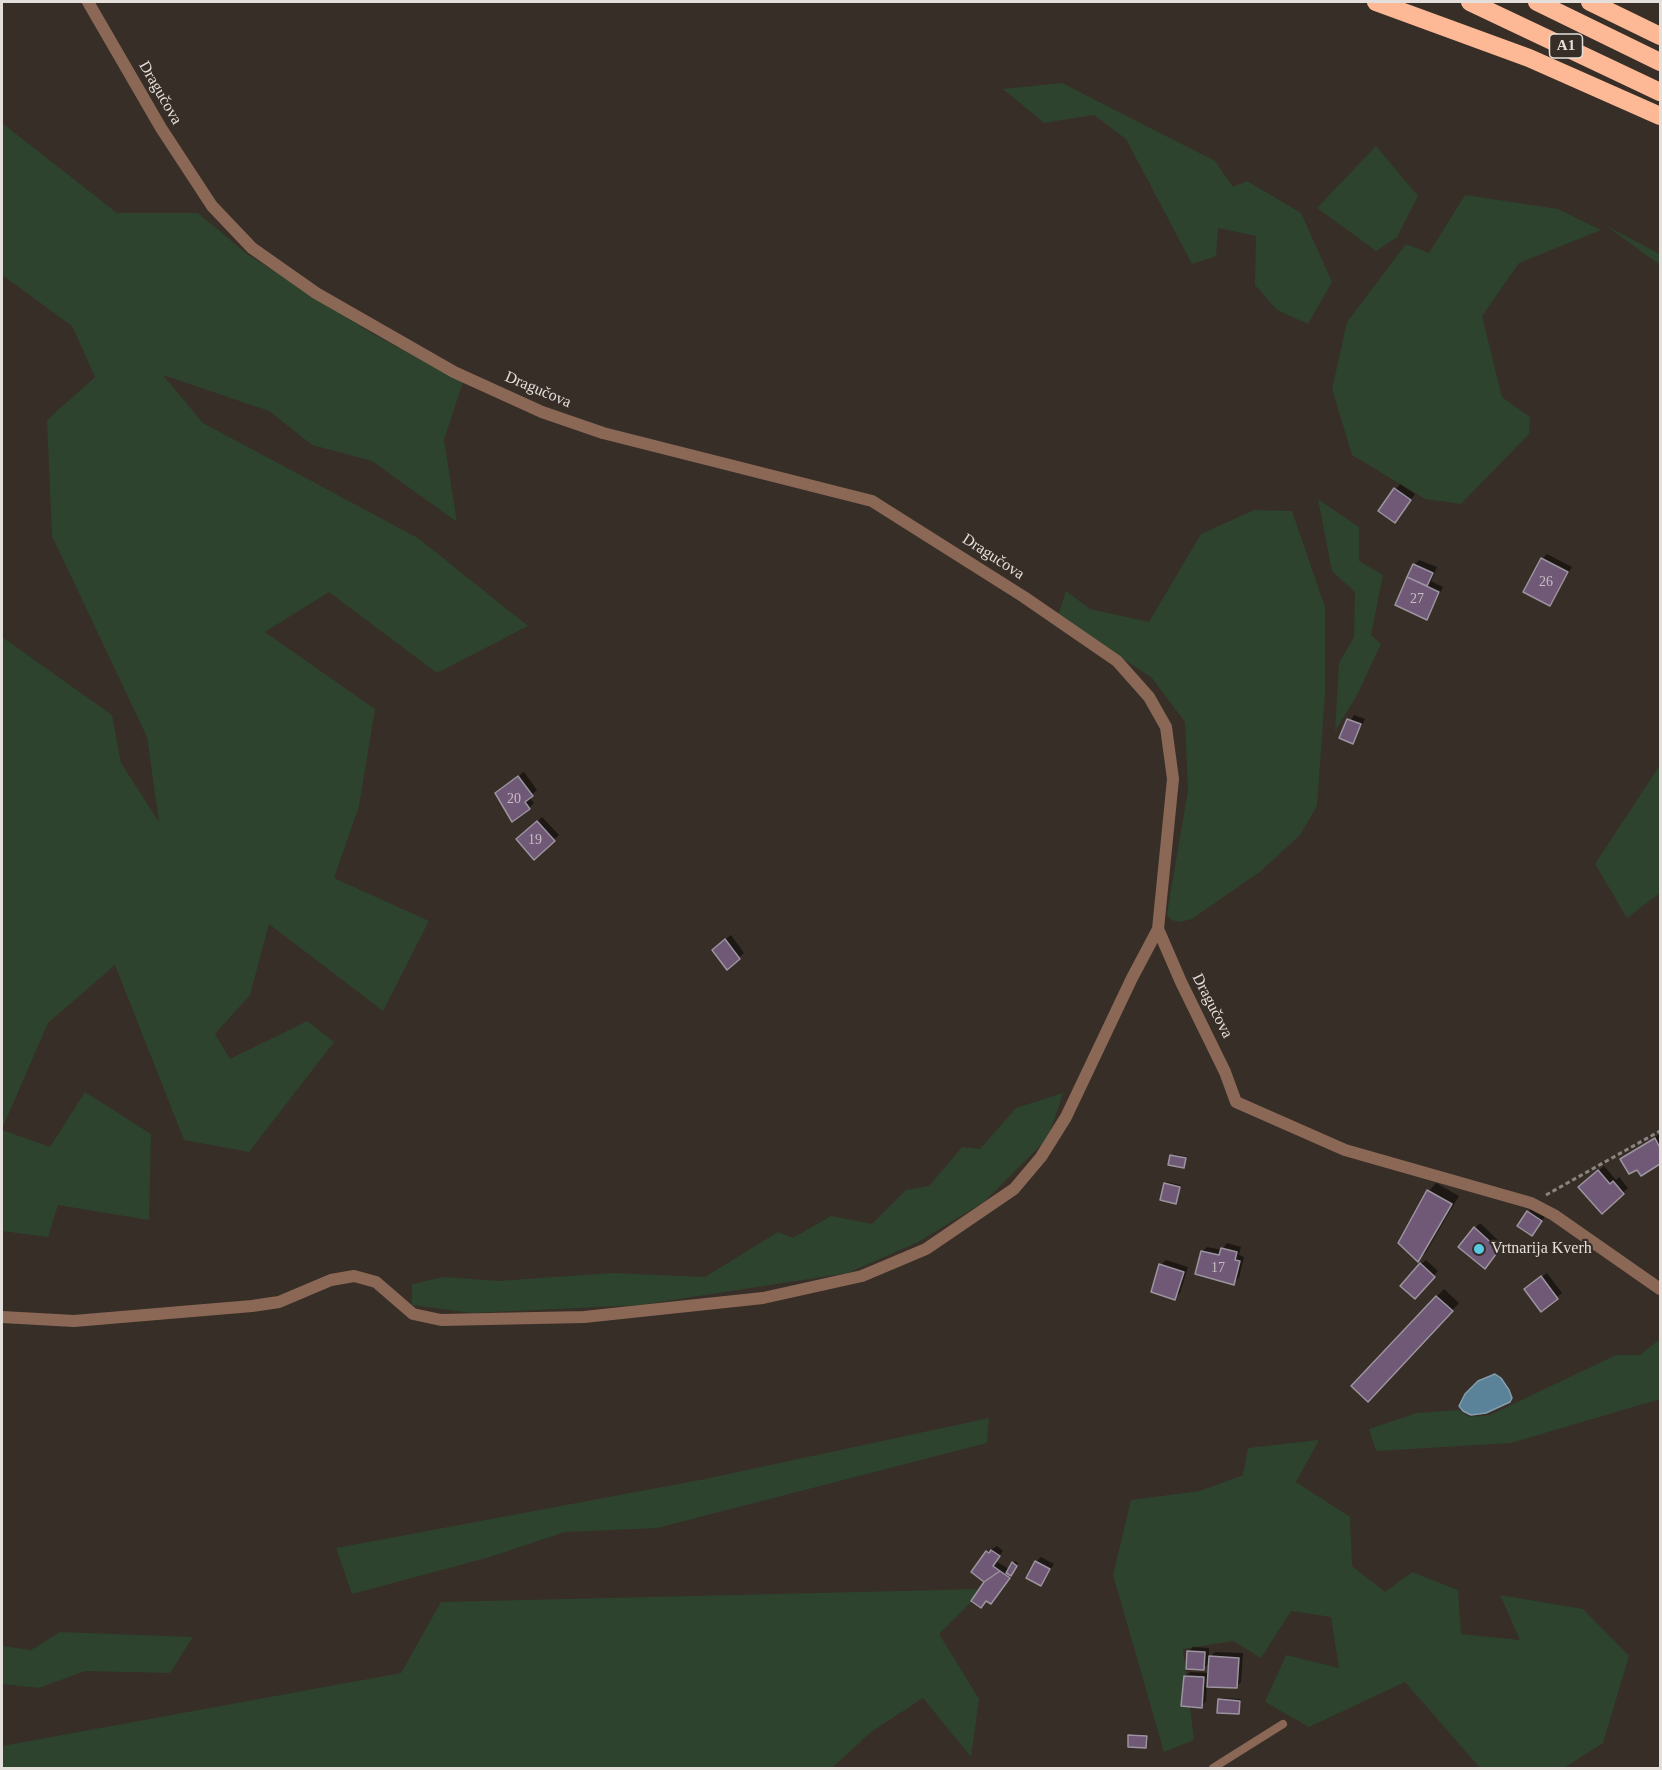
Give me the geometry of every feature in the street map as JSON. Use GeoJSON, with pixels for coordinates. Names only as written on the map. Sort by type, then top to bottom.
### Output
{"type":"FeatureCollection","features":[{"type":"Feature","properties":{"kind":"highway"},"geometry":{"type":"LineString","coordinates":[[1376,2],[1528,58],[1660,116]]}},
{"type":"Feature","properties":{"kind":"highway","name":"A1"},"geometry":{"type":"LineString","coordinates":[[1470,2],[1660,92]]}},
{"type":"Feature","properties":{"kind":"highway","name":"A1"},"geometry":{"type":"LineString","coordinates":[[1537,2],[1660,62]]}},
{"type":"Feature","properties":{"kind":"highway"},"geometry":{"type":"LineString","coordinates":[[1590,2],[1660,36]]}},
{"type":"Feature","properties":{"kind":"street","name":"Dragučova"},"geometry":{"type":"LineString","coordinates":[[88,2],[161,128],[212,206],[252,248],[316,292],[454,372],[542,412],[603,433],[872,501],[1024,597],[1117,661],[1149,697],[1166,727],[1173,779],[1158,929],[1225,1072],[1236,1102],[1345,1150],[1531,1203],[1554,1215],[1660,1289]]}},
{"type":"Feature","properties":{"kind":"street"},"geometry":{"type":"LineString","coordinates":[[2,1317],[74,1321],[252,1306],[279,1302],[331,1280],[354,1276],[376,1282],[413,1314],[441,1320],[584,1317],[764,1298],[862,1276],[926,1249],[1014,1190],[1041,1157],[1066,1117],[1131,978],[1158,929]]}},
{"type":"Feature","properties":{"kind":"lane"},"geometry":{"type":"LineString","coordinates":[[1213,1768],[1283,1724]]}},
{"type":"Feature","properties":{"kind":"path"},"geometry":{"type":"LineString","coordinates":[[1531,1203],[1660,1131]]}},
{"type":"Feature","properties":{"kind":"green space"},"geometry":{"type":"Polygon","coordinates":[[[1062,83],[1215,161],[1233,187],[1247,181],[1301,213],[1332,282],[1308,324],[1277,310],[1255,285],[1256,236],[1218,228],[1216,256],[1192,264],[1126,139],[1094,115],[1044,123],[1003,89],[1062,83]]]}},
{"type":"Feature","properties":{"kind":"green space"},"geometry":{"type":"Polygon","coordinates":[[[2,123],[117,213],[198,213],[247,254],[373,334],[463,382],[444,440],[457,522],[372,461],[312,445],[269,411],[163,375],[203,423],[418,538],[528,626],[437,673],[329,592],[265,632],[375,709],[359,806],[334,878],[429,921],[383,1011],[269,924],[250,995],[215,1034],[230,1059],[307,1021],[334,1042],[249,1152],[184,1140],[115,965],[48,1023],[2,1129],[2,637],[112,715],[121,763],[159,822],[147,737],[52,536],[47,420],[95,377],[72,326],[2,275],[2,123]]]}},
{"type":"Feature","properties":{"kind":"green space"},"geometry":{"type":"Polygon","coordinates":[[[1376,146],[1418,196],[1397,237],[1376,251],[1317,208],[1376,146]]]}},
{"type":"Feature","properties":{"kind":"green space"},"geometry":{"type":"Polygon","coordinates":[[[1465,195],[1558,209],[1601,230],[1519,263],[1482,316],[1502,397],[1530,417],[1529,434],[1461,504],[1425,499],[1352,455],[1332,389],[1347,322],[1406,244],[1429,253],[1465,195]]]}},
{"type":"Feature","properties":{"kind":"green space"},"geometry":{"type":"Polygon","coordinates":[[[1605,225],[1660,254],[1660,265],[1605,225]]]}},
{"type":"Feature","properties":{"kind":"green space"},"geometry":{"type":"Polygon","coordinates":[[[1318,499],[1359,527],[1359,561],[1383,575],[1371,635],[1381,644],[1356,697],[1335,731],[1339,663],[1354,637],[1355,592],[1332,571],[1318,499]]]}},
{"type":"Feature","properties":{"kind":"green space"},"geometry":{"type":"Polygon","coordinates":[[[1254,510],[1292,511],[1325,607],[1325,695],[1317,806],[1300,835],[1261,871],[1192,919],[1180,922],[1171,920],[1167,914],[1188,790],[1185,722],[1152,678],[1058,616],[1066,591],[1090,609],[1149,622],[1201,534],[1254,510]]]}},
{"type":"Feature","properties":{"kind":"green space"},"geometry":{"type":"Polygon","coordinates":[[[1660,765],[1660,893],[1627,918],[1595,864],[1660,765]]]}},
{"type":"Feature","properties":{"kind":"green space"},"geometry":{"type":"Polygon","coordinates":[[[85,1092],[151,1134],[149,1220],[58,1205],[48,1237],[2,1231],[2,1130],[50,1147],[85,1092]]]}},
{"type":"Feature","properties":{"kind":"green space"},"geometry":{"type":"Polygon","coordinates":[[[1063,1093],[1048,1138],[984,1202],[918,1242],[848,1273],[640,1305],[472,1313],[412,1305],[412,1284],[444,1277],[498,1281],[612,1273],[705,1277],[778,1232],[793,1238],[831,1216],[872,1224],[906,1190],[929,1186],[962,1147],[980,1149],[1016,1108],[1063,1093]]]}},
{"type":"Feature","properties":{"kind":"green space"},"geometry":{"type":"Polygon","coordinates":[[[1660,1339],[1660,1399],[1511,1443],[1376,1451],[1369,1429],[1417,1413],[1458,1410],[1470,1417],[1490,1415],[1616,1355],[1640,1355],[1660,1339]]]}},
{"type":"Feature","properties":{"kind":"green space"},"geometry":{"type":"Polygon","coordinates":[[[989,1418],[987,1443],[657,1528],[565,1532],[490,1557],[352,1594],[336,1548],[705,1479],[989,1418]]]}},
{"type":"Feature","properties":{"kind":"green space"},"geometry":{"type":"Polygon","coordinates":[[[1319,1440],[1296,1482],[1350,1517],[1352,1566],[1385,1592],[1412,1572],[1458,1590],[1461,1634],[1520,1640],[1500,1595],[1583,1609],[1629,1656],[1603,1743],[1564,1768],[1480,1768],[1405,1682],[1309,1727],[1265,1702],[1286,1655],[1339,1668],[1331,1617],[1291,1611],[1261,1658],[1233,1641],[1183,1649],[1194,1740],[1164,1752],[1113,1575],[1131,1500],[1200,1491],[1243,1475],[1248,1448],[1319,1440]]]}},
{"type":"Feature","properties":{"kind":"green space"},"geometry":{"type":"Polygon","coordinates":[[[984,1589],[939,1634],[979,1699],[971,1757],[923,1698],[871,1732],[832,1768],[2,1768],[2,1746],[401,1673],[441,1602],[984,1589]]]}},
{"type":"Feature","properties":{"kind":"green space"},"geometry":{"type":"Polygon","coordinates":[[[60,1632],[193,1637],[170,1673],[85,1671],[39,1688],[2,1684],[2,1646],[31,1650],[60,1632]]]}},
{"type":"Feature","properties":{"kind":"water"},"geometry":{"type":"Polygon","coordinates":[[[1495,1374],[1501,1378],[1509,1390],[1512,1398],[1510,1402],[1486,1413],[1471,1415],[1463,1411],[1459,1406],[1465,1394],[1478,1381],[1495,1374]]]}},
{"type":"Feature","properties":{"kind":"building"},"geometry":{"type":"Polygon","coordinates":[[[1394,488],[1411,500],[1395,523],[1378,511],[1394,488]]]}},
{"type":"Feature","properties":{"kind":"building"},"geometry":{"type":"Polygon","coordinates":[[[1541,558],[1568,572],[1550,606],[1523,592],[1541,558]]]}},
{"type":"Feature","properties":{"kind":"building"},"geometry":{"type":"Polygon","coordinates":[[[1413,564],[1433,573],[1427,586],[1407,577],[1413,564]]]}},
{"type":"Feature","properties":{"kind":"building"},"geometry":{"type":"Polygon","coordinates":[[[1407,577],[1439,592],[1427,620],[1395,605],[1407,577]]]}},
{"type":"Feature","properties":{"kind":"building"},"geometry":{"type":"Polygon","coordinates":[[[1347,719],[1361,724],[1353,744],[1339,738],[1347,719]]]}},
{"type":"Feature","properties":{"kind":"building"},"geometry":{"type":"Polygon","coordinates":[[[518,776],[533,796],[525,802],[530,809],[512,822],[495,793],[518,776]]]}},
{"type":"Feature","properties":{"kind":"building"},"geometry":{"type":"Polygon","coordinates":[[[537,821],[555,841],[534,860],[516,839],[537,821]]]}},
{"type":"Feature","properties":{"kind":"building"},"geometry":{"type":"Polygon","coordinates":[[[725,939],[740,959],[727,970],[712,950],[725,939]]]}},
{"type":"Feature","properties":{"kind":"building"},"geometry":{"type":"Polygon","coordinates":[[[1655,1138],[1660,1148],[1660,1164],[1641,1176],[1637,1170],[1629,1174],[1620,1159],[1655,1138]]]}},
{"type":"Feature","properties":{"kind":"building"},"geometry":{"type":"Polygon","coordinates":[[[1170,1155],[1186,1158],[1184,1168],[1168,1165],[1170,1155]]]}},
{"type":"Feature","properties":{"kind":"building"},"geometry":{"type":"Polygon","coordinates":[[[1598,1170],[1610,1184],[1613,1181],[1624,1194],[1602,1214],[1578,1187],[1598,1170]]]}},
{"type":"Feature","properties":{"kind":"building"},"geometry":{"type":"Polygon","coordinates":[[[1164,1183],[1180,1187],[1176,1204],[1160,1200],[1164,1183]]]}},
{"type":"Feature","properties":{"kind":"building"},"geometry":{"type":"Polygon","coordinates":[[[1427,1190],[1452,1204],[1418,1262],[1398,1243],[1427,1190]]]}},
{"type":"Feature","properties":{"kind":"building"},"geometry":{"type":"Polygon","coordinates":[[[1527,1211],[1542,1221],[1532,1236],[1517,1226],[1527,1211]]]}},
{"type":"Feature","properties":{"kind":"building","name":"Vrtnarija Kverh"},"geometry":{"type":"Polygon","coordinates":[[[1474,1227],[1499,1250],[1485,1269],[1458,1247],[1474,1227]]]}},
{"type":"Feature","properties":{"kind":"building"},"geometry":{"type":"Polygon","coordinates":[[[1221,1248],[1237,1252],[1235,1260],[1240,1261],[1234,1285],[1195,1274],[1201,1251],[1219,1255],[1221,1248]]]}},
{"type":"Feature","properties":{"kind":"building"},"geometry":{"type":"Polygon","coordinates":[[[1420,1263],[1435,1277],[1415,1299],[1400,1286],[1420,1263]]]}},
{"type":"Feature","properties":{"kind":"building"},"geometry":{"type":"Polygon","coordinates":[[[1159,1264],[1184,1272],[1175,1300],[1151,1292],[1159,1264]]]}},
{"type":"Feature","properties":{"kind":"building"},"geometry":{"type":"Polygon","coordinates":[[[1541,1276],[1558,1299],[1541,1312],[1524,1289],[1541,1276]]]}},
{"type":"Feature","properties":{"kind":"building"},"geometry":{"type":"Polygon","coordinates":[[[1436,1296],[1453,1311],[1368,1402],[1351,1386],[1436,1296]]]}},
{"type":"Feature","properties":{"kind":"building"},"geometry":{"type":"Polygon","coordinates":[[[991,1550],[1000,1556],[993,1566],[1000,1571],[984,1582],[971,1572],[986,1551],[989,1553],[991,1550]]]}},
{"type":"Feature","properties":{"kind":"building"},"geometry":{"type":"Polygon","coordinates":[[[1035,1561],[1050,1569],[1041,1586],[1026,1578],[1035,1561]]]}},
{"type":"Feature","properties":{"kind":"building"},"geometry":{"type":"Polygon","coordinates":[[[1012,1562],[1017,1566],[1011,1576],[1006,1573],[1012,1562]]]}},
{"type":"Feature","properties":{"kind":"building"},"geometry":{"type":"Polygon","coordinates":[[[1000,1571],[1010,1578],[991,1604],[986,1601],[981,1608],[971,1601],[984,1582],[1000,1571]]]}},
{"type":"Feature","properties":{"kind":"building"},"geometry":{"type":"Polygon","coordinates":[[[1187,1651],[1205,1652],[1204,1670],[1186,1669],[1187,1651]]]}},
{"type":"Feature","properties":{"kind":"building"},"geometry":{"type":"Polygon","coordinates":[[[1209,1656],[1239,1658],[1237,1688],[1207,1687],[1209,1656]]]}},
{"type":"Feature","properties":{"kind":"building"},"geometry":{"type":"Polygon","coordinates":[[[1184,1676],[1204,1677],[1202,1708],[1181,1706],[1184,1676]]]}},
{"type":"Feature","properties":{"kind":"building"},"geometry":{"type":"Polygon","coordinates":[[[1218,1699],[1240,1701],[1239,1714],[1217,1713],[1218,1699]]]}},
{"type":"Feature","properties":{"kind":"building"},"geometry":{"type":"Polygon","coordinates":[[[1128,1735],[1147,1736],[1146,1748],[1128,1747],[1128,1735]]]}},
{"type":"Feature","properties":{"kind":"place","name":"Vrtnarija Kverh"},"geometry":{"type":"Point","coordinates":[1479,1249]}}]}
